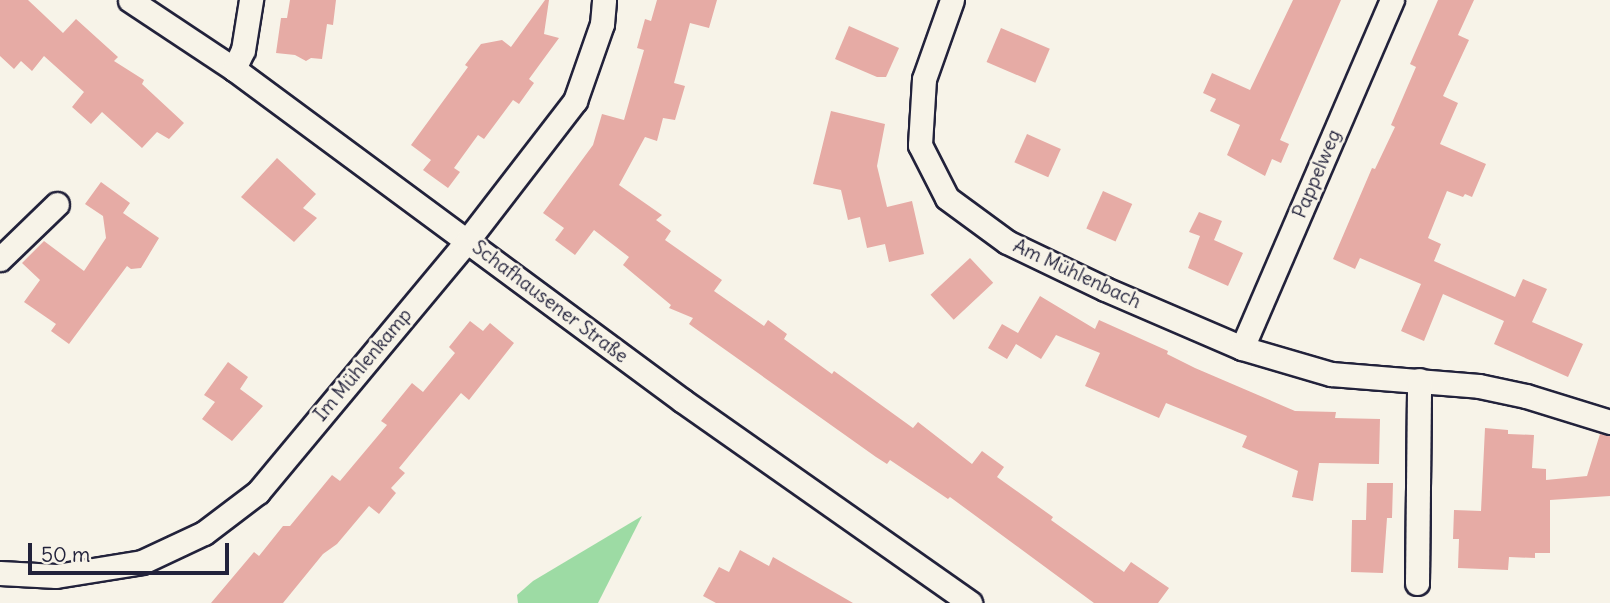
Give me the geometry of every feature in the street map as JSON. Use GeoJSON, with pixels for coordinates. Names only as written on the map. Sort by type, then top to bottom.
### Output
{"type":"FeatureCollection","features":[{"type":"Feature","properties":{"kind":"street","name":"Schafhausener Straße"},"geometry":{"type":"LineString","coordinates":[[130,0],[234,69],[683,401],[970,603]]}},
{"type":"Feature","properties":{"kind":"street"},"geometry":{"type":"LineString","coordinates":[[234,69],[243,50],[251,0]]}},
{"type":"Feature","properties":{"kind":"street","name":"Im Mühlenkamp"},"geometry":{"type":"LineString","coordinates":[[0,573],[56,576],[142,562],[204,533],[258,492],[467,241],[575,101],[602,24],[604,0]]}},
{"type":"Feature","properties":{"kind":"street","name":"Am Mühlenbach"},"geometry":{"type":"LineString","coordinates":[[952,0],[924,79],[920,145],[947,198],[1007,242],[1105,289],[1242,348],[1331,374],[1479,386],[1526,396],[1610,422]]}},
{"type":"Feature","properties":{"kind":"street","name":"Pappelweg"},"geometry":{"type":"LineString","coordinates":[[1242,348],[1392,0]]}},
{"type":"Feature","properties":{"kind":"street"},"geometry":{"type":"LineString","coordinates":[[0,259],[57,205]]}},
{"type":"Feature","properties":{"kind":"street"},"geometry":{"type":"LineString","coordinates":[[1418,583],[1419,380]]}},
{"type":"Feature","properties":{"kind":"green space"},"geometry":{"type":"Polygon","coordinates":[[[642,516],[598,603],[518,603],[517,595],[533,581],[642,516]]]}},
{"type":"Feature","properties":{"kind":"building"},"geometry":{"type":"Polygon","coordinates":[[[0,0],[28,0],[63,33],[76,19],[118,57],[114,61],[144,80],[142,84],[184,123],[169,139],[157,132],[142,148],[102,112],[91,124],[72,107],[84,92],[44,56],[32,71],[21,61],[14,69],[0,56],[0,0]]]}},
{"type":"Feature","properties":{"kind":"building"},"geometry":{"type":"Polygon","coordinates":[[[290,0],[336,0],[333,25],[327,24],[322,59],[311,58],[306,61],[295,55],[276,53],[281,18],[287,18],[290,0]]]}},
{"type":"Feature","properties":{"kind":"building"},"geometry":{"type":"Polygon","coordinates":[[[545,0],[549,0],[544,34],[559,38],[529,79],[534,83],[519,104],[513,100],[484,139],[478,135],[454,168],[460,172],[448,188],[423,170],[431,160],[411,145],[468,67],[465,65],[481,44],[502,40],[511,47],[545,0]]]}},
{"type":"Feature","properties":{"kind":"building"},"geometry":{"type":"Polygon","coordinates":[[[657,0],[717,0],[709,28],[690,23],[674,83],[685,86],[675,120],[663,118],[657,141],[645,137],[619,185],[662,215],[656,220],[671,231],[665,240],[722,280],[714,291],[764,326],[768,320],[787,334],[784,339],[832,374],[834,371],[913,428],[918,422],[972,464],[982,451],[1004,467],[997,477],[1053,517],[1051,520],[1124,572],[1131,562],[1169,588],[1158,603],[1094,603],[950,497],[948,499],[890,460],[887,464],[876,457],[689,324],[693,318],[669,308],[671,305],[623,265],[629,257],[594,230],[575,255],[555,240],[564,228],[543,213],[593,145],[602,114],[624,120],[644,50],[637,48],[645,19],[651,21],[657,0]]]}},
{"type":"Feature","properties":{"kind":"building"},"geometry":{"type":"Polygon","coordinates":[[[1293,0],[1341,0],[1280,140],[1289,144],[1281,163],[1272,159],[1265,176],[1227,155],[1240,125],[1210,111],[1216,99],[1203,93],[1212,73],[1250,90],[1293,0]]]}},
{"type":"Feature","properties":{"kind":"building"},"geometry":{"type":"Polygon","coordinates":[[[1438,0],[1474,0],[1458,35],[1469,40],[1443,96],[1458,103],[1440,144],[1486,164],[1472,197],[1465,194],[1463,197],[1447,191],[1428,238],[1441,244],[1434,261],[1515,297],[1523,279],[1547,289],[1532,322],[1583,344],[1568,377],[1494,344],[1504,321],[1443,294],[1424,341],[1401,331],[1421,284],[1360,258],[1355,269],[1333,259],[1372,168],[1375,169],[1395,127],[1391,125],[1416,67],[1410,64],[1438,0]]]}},
{"type":"Feature","properties":{"kind":"building"},"geometry":{"type":"Polygon","coordinates":[[[849,26],[899,48],[886,77],[877,77],[835,59],[849,26]]]}},
{"type":"Feature","properties":{"kind":"building"},"geometry":{"type":"Polygon","coordinates":[[[1001,28],[1050,49],[1035,83],[987,62],[1001,28]]]}},
{"type":"Feature","properties":{"kind":"building"},"geometry":{"type":"Polygon","coordinates":[[[831,111],[885,124],[877,166],[887,207],[912,201],[924,254],[889,262],[885,244],[867,248],[860,217],[848,220],[841,190],[813,184],[831,111]]]}},
{"type":"Feature","properties":{"kind":"building"},"geometry":{"type":"Polygon","coordinates":[[[1027,134],[1061,149],[1048,177],[1014,162],[1027,134]]]}},
{"type":"Feature","properties":{"kind":"building"},"geometry":{"type":"Polygon","coordinates":[[[277,158],[316,194],[303,208],[317,218],[294,242],[241,197],[277,158]]]}},
{"type":"Feature","properties":{"kind":"building"},"geometry":{"type":"Polygon","coordinates":[[[101,182],[130,203],[123,213],[159,238],[141,268],[131,269],[127,266],[69,344],[51,331],[56,324],[24,302],[40,280],[22,263],[44,241],[84,271],[106,238],[103,216],[85,204],[101,182]]]}},
{"type":"Feature","properties":{"kind":"building"},"geometry":{"type":"Polygon","coordinates":[[[1103,191],[1132,204],[1116,241],[1086,228],[1103,191]]]}},
{"type":"Feature","properties":{"kind":"building"},"geometry":{"type":"Polygon","coordinates":[[[1199,212],[1222,221],[1214,240],[1243,253],[1228,286],[1188,268],[1200,236],[1189,232],[1199,212]]]}},
{"type":"Feature","properties":{"kind":"building"},"geometry":{"type":"Polygon","coordinates":[[[970,258],[993,283],[954,320],[931,295],[970,258]]]}},
{"type":"Feature","properties":{"kind":"building"},"geometry":{"type":"Polygon","coordinates":[[[1040,296],[1095,329],[1099,320],[1168,351],[1167,354],[1195,368],[1295,411],[1336,412],[1335,418],[1380,419],[1379,464],[1319,463],[1313,501],[1292,497],[1298,471],[1242,447],[1247,436],[1166,403],[1159,418],[1085,386],[1100,353],[1056,335],[1041,359],[1016,344],[1007,359],[988,348],[1002,324],[1018,333],[1040,296]]]}},
{"type":"Feature","properties":{"kind":"building"},"geometry":{"type":"Polygon","coordinates":[[[470,321],[483,331],[490,323],[514,343],[469,400],[461,393],[399,468],[405,473],[391,488],[396,493],[379,514],[369,506],[337,544],[323,554],[283,603],[211,603],[254,552],[259,556],[283,526],[290,526],[332,475],[340,481],[387,425],[381,421],[412,383],[423,392],[455,353],[449,347],[470,321]]]}},
{"type":"Feature","properties":{"kind":"building"},"geometry":{"type":"Polygon","coordinates":[[[228,362],[248,377],[240,389],[263,406],[232,441],[202,419],[215,402],[204,395],[228,362]]]}},
{"type":"Feature","properties":{"kind":"building"},"geometry":{"type":"Polygon","coordinates":[[[1485,428],[1508,430],[1508,434],[1534,435],[1532,468],[1546,469],[1546,480],[1587,476],[1600,434],[1610,436],[1610,496],[1550,500],[1550,553],[1535,553],[1535,558],[1509,557],[1508,570],[1458,568],[1459,539],[1453,539],[1454,510],[1481,511],[1485,428]]]}},
{"type":"Feature","properties":{"kind":"building"},"geometry":{"type":"Polygon","coordinates":[[[1367,483],[1393,483],[1392,518],[1387,518],[1383,573],[1351,572],[1352,520],[1366,520],[1367,483]]]}},
{"type":"Feature","properties":{"kind":"building"},"geometry":{"type":"Polygon","coordinates":[[[740,550],[769,566],[773,557],[853,603],[716,603],[703,596],[719,567],[729,572],[740,550]]]}}]}
